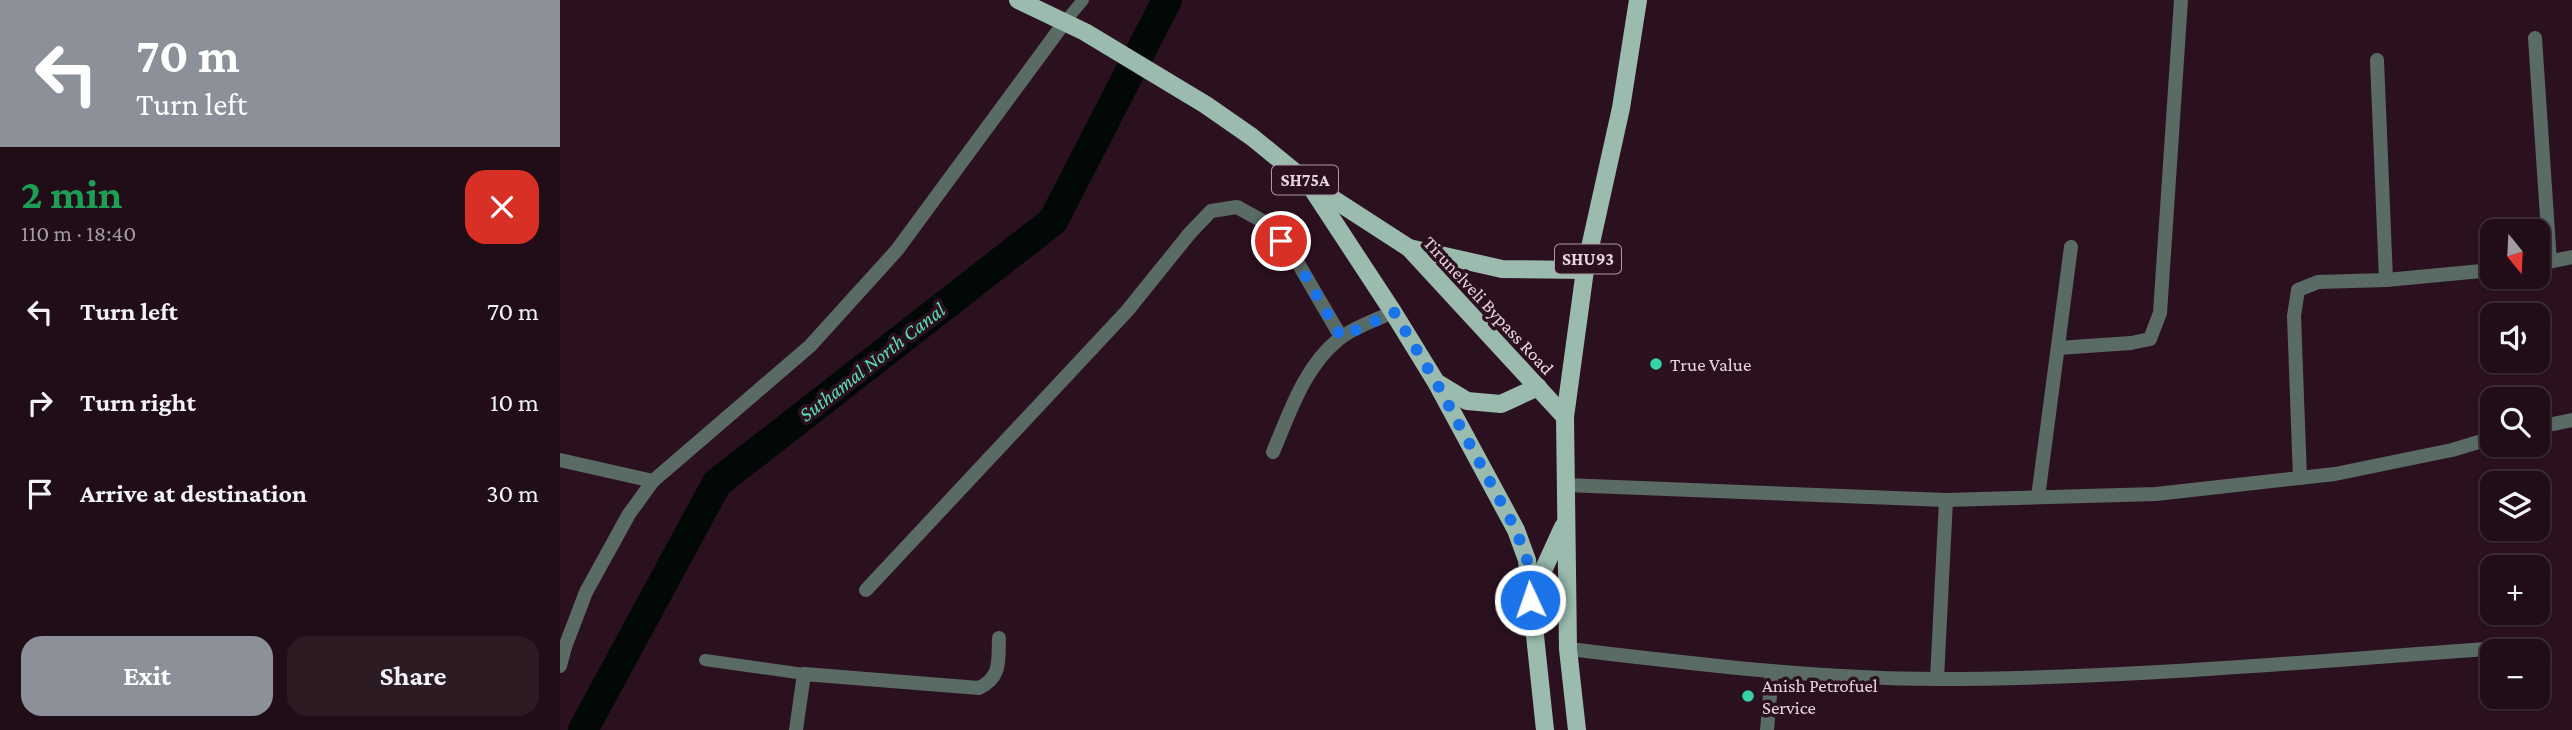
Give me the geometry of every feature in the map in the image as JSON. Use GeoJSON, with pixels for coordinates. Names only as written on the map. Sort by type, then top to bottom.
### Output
{"type":"FeatureCollection","features":[{"type":"Feature","properties":{"kind":"main road","name":"Tirunelveli Bypass Road"},"geometry":{"type":"LineString","coordinates":[[1018,0],[1085,32],[1206,105],[1252,137],[1307,182],[1409,248],[1565,417]]}},
{"type":"Feature","properties":{"kind":"main road","name":"SHU93"},"geometry":{"type":"LineString","coordinates":[[1577,730],[1567,649],[1565,417],[1586,270],[1621,108],[1638,0]]}},
{"type":"Feature","properties":{"kind":"main road","name":"Tirunelveli Bypass Road"},"geometry":{"type":"LineString","coordinates":[[1307,182],[1394,312],[1436,382],[1516,530],[1527,560],[1545,730]]}},
{"type":"Feature","properties":{"kind":"main road"},"geometry":{"type":"LineString","coordinates":[[1409,248],[1502,269],[1586,270]]}},
{"type":"Feature","properties":{"kind":"main road"},"geometry":{"type":"LineString","coordinates":[[1436,382],[1467,401],[1501,404],[1538,387]]}},
{"type":"Feature","properties":{"kind":"main road"},"geometry":{"type":"LineString","coordinates":[[1530,600],[1566,521]]}},
{"type":"Feature","properties":{"kind":"street"},"geometry":{"type":"LineString","coordinates":[[2058,348],[2131,343],[2150,339],[2160,313],[2181,0]]}},
{"type":"Feature","properties":{"kind":"street"},"geometry":{"type":"LineString","coordinates":[[560,666],[586,592],[629,514],[653,481],[810,346],[897,250],[1064,23]]}},
{"type":"Feature","properties":{"kind":"street"},"geometry":{"type":"LineString","coordinates":[[2535,38],[2542,219]]}},
{"type":"Feature","properties":{"kind":"street"},"geometry":{"type":"LineString","coordinates":[[2377,60],[2386,280]]}},
{"type":"Feature","properties":{"kind":"street"},"geometry":{"type":"LineString","coordinates":[[866,590],[1127,311],[1190,233],[1212,211],[1237,207],[1268,224],[1295,258],[1341,337]]}},
{"type":"Feature","properties":{"kind":"street"},"geometry":{"type":"LineString","coordinates":[[2038,497],[2071,247]]}},
{"type":"Feature","properties":{"kind":"street"},"geometry":{"type":"LineString","coordinates":[[2550,262],[2572,257]]}},
{"type":"Feature","properties":{"kind":"street"},"geometry":{"type":"LineString","coordinates":[[2300,478],[2294,316],[2298,290],[2318,282],[2386,280],[2480,271]]}},
{"type":"Feature","properties":{"kind":"street"},"geometry":{"type":"LineString","coordinates":[[1273,452],[1301,387],[1319,357],[1341,337],[1394,312]]}},
{"type":"Feature","properties":{"kind":"street"},"geometry":{"type":"LineString","coordinates":[[2550,425],[2572,420]]}},
{"type":"Feature","properties":{"kind":"street"},"geometry":{"type":"LineString","coordinates":[[1566,485],[1946,500],[2156,494],[2335,474],[2480,442]]}},
{"type":"Feature","properties":{"kind":"street"},"geometry":{"type":"LineString","coordinates":[[560,460],[653,481]]}},
{"type":"Feature","properties":{"kind":"street"},"geometry":{"type":"LineString","coordinates":[[1937,679],[1946,500]]}},
{"type":"Feature","properties":{"kind":"street"},"geometry":{"type":"LineString","coordinates":[[796,730],[804,674],[979,688],[990,683],[997,671],[999,638]]}},
{"type":"Feature","properties":{"kind":"street"},"geometry":{"type":"LineString","coordinates":[[1567,649],[1772,672],[1937,679],[2168,671],[2480,649]]}},
{"type":"Feature","properties":{"kind":"street"},"geometry":{"type":"LineString","coordinates":[[1767,730],[1772,672]]}},
{"type":"Feature","properties":{"kind":"lane"},"geometry":{"type":"LineString","coordinates":[[1064,23],[1083,0]]}},
{"type":"Feature","properties":{"kind":"lane"},"geometry":{"type":"LineString","coordinates":[[705,660],[804,674]]}},
{"type":"Feature","properties":{"kind":"waterway","name":"Suthamal North Canal"},"geometry":{"type":"LineString","coordinates":[[583,730],[717,483],[1053,221],[1167,0]]}},
{"type":"Feature","properties":{"kind":"place","name":"True Value"},"geometry":{"type":"Point","coordinates":[1656,364]}},
{"type":"Feature","properties":{"kind":"place","name":"Anish Petrofuel Service"},"geometry":{"type":"Point","coordinates":[1748,696]}},
{"type":"Feature","properties":{"kind":"route"},"geometry":{"type":"LineString","coordinates":[[1281,241],[1295,258],[1341,337],[1394,312],[1436,382],[1516,530],[1527,560],[1530,600]]}}]}
